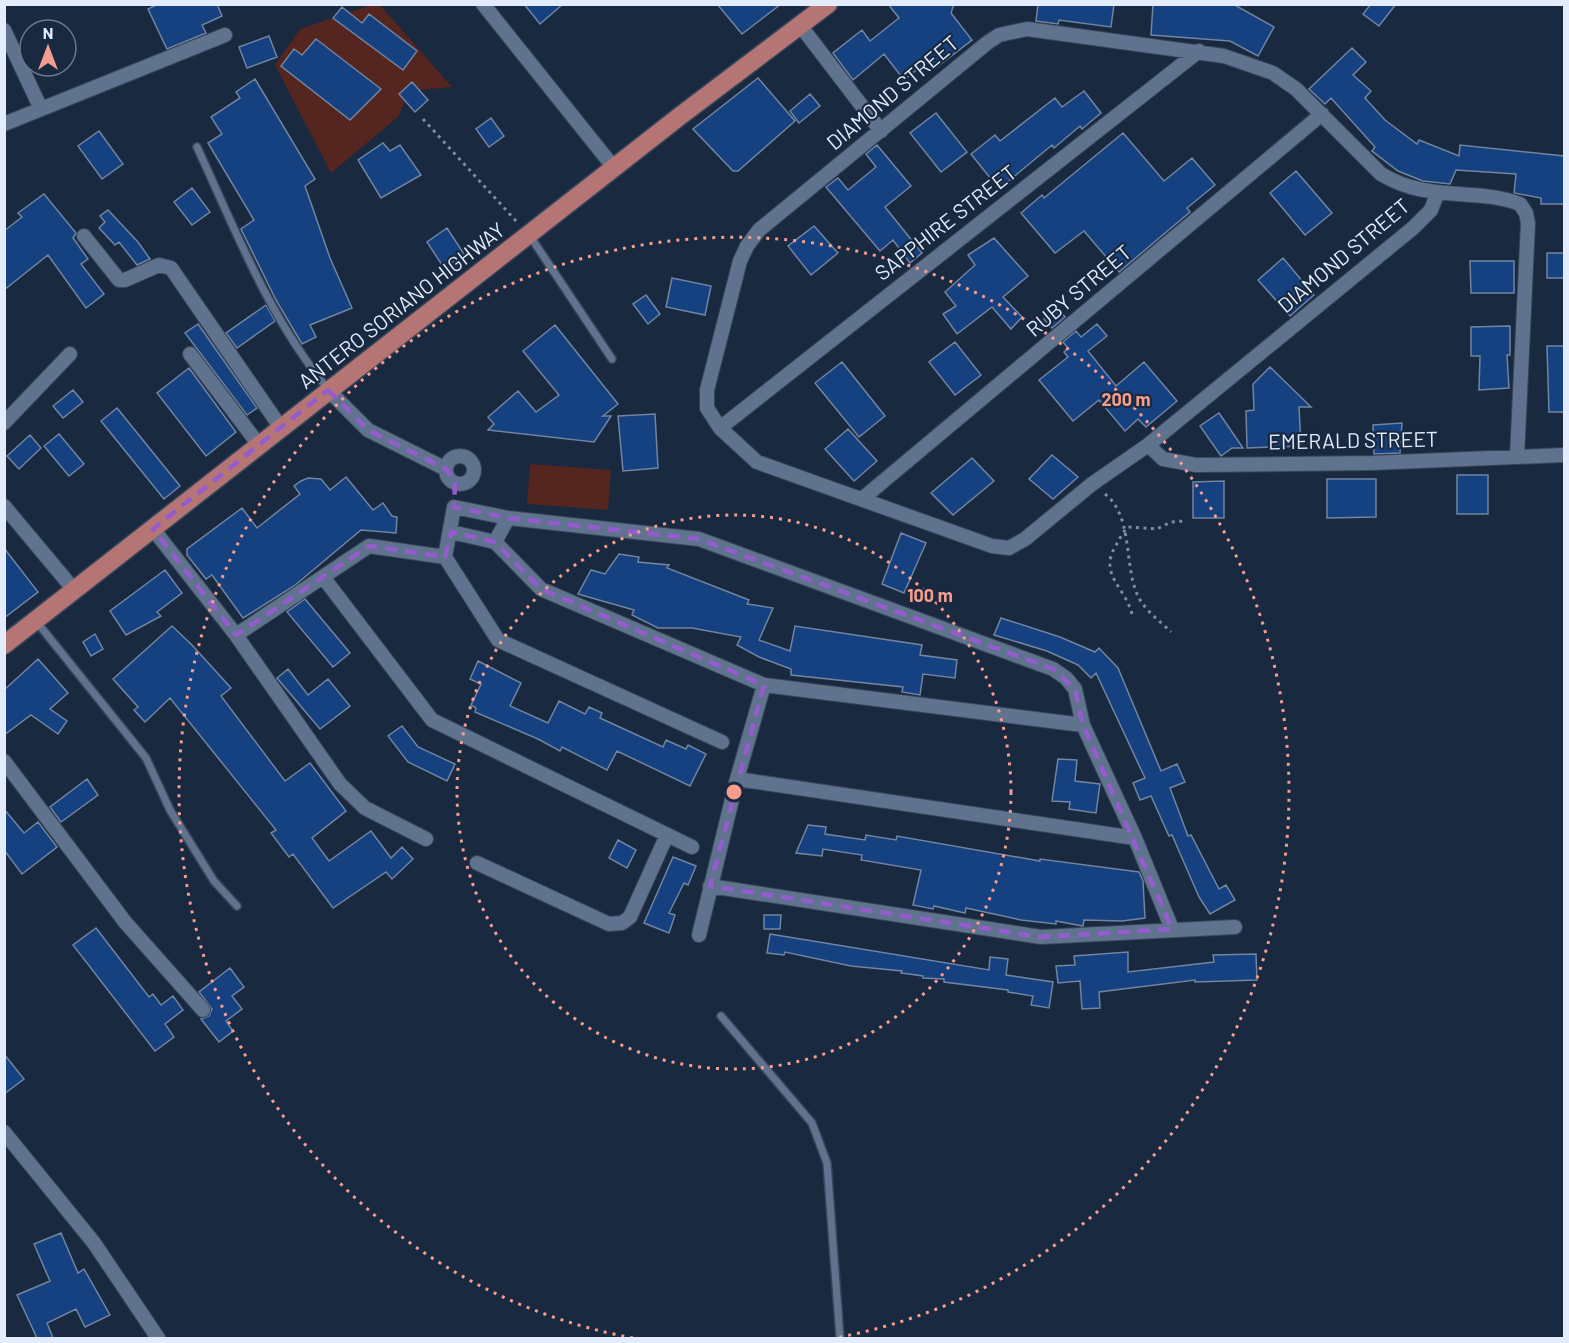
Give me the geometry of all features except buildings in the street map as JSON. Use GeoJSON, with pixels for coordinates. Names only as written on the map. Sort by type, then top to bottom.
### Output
{"type":"FeatureCollection","features":[{"type":"Feature","properties":{"kind":"main road","name":"ANTERO SORIANO HIGHWAY"},"geometry":{"type":"LineString","coordinates":[[4,645],[328,390],[828,4]]}},
{"type":"Feature","properties":{"kind":"street"},"geometry":{"type":"LineString","coordinates":[[483,4],[615,169]]}},
{"type":"Feature","properties":{"kind":"street"},"geometry":{"type":"LineString","coordinates":[[800,25],[881,131]]}},
{"type":"Feature","properties":{"kind":"street"},"geometry":{"type":"LineString","coordinates":[[4,30],[41,110]]}},
{"type":"Feature","properties":{"kind":"street","name":"DIAMOND STREET"},"geometry":{"type":"LineString","coordinates":[[1012,31],[1044,31],[1199,51],[1224,56],[1273,73],[1296,89],[1323,114],[1381,174],[1409,187],[1437,194],[1423,219],[1148,445],[1092,484],[1025,539],[1010,548],[992,546],[757,462],[720,428],[707,408],[707,390],[733,288],[747,246],[759,230],[987,43],[1012,31]]}},
{"type":"Feature","properties":{"kind":"street"},"geometry":{"type":"LineString","coordinates":[[4,124],[225,35]]}},
{"type":"Feature","properties":{"kind":"street","name":"SAPPHIRE STREET"},"geometry":{"type":"LineString","coordinates":[[720,428],[1199,51]]}},
{"type":"Feature","properties":{"kind":"street","name":"RUBY STREET"},"geometry":{"type":"LineString","coordinates":[[862,499],[1323,114]]}},
{"type":"Feature","properties":{"kind":"street"},"geometry":{"type":"LineString","coordinates":[[1437,194],[1511,201],[1520,204],[1526,213],[1528,223],[1517,457]]}},
{"type":"Feature","properties":{"kind":"street"},"geometry":{"type":"LineString","coordinates":[[84,236],[119,280],[159,265],[171,268],[281,428]]}},
{"type":"Feature","properties":{"kind":"street"},"geometry":{"type":"LineString","coordinates":[[4,423],[70,354]]}},
{"type":"Feature","properties":{"kind":"street"},"geometry":{"type":"LineString","coordinates":[[190,354],[259,445]]}},
{"type":"Feature","properties":{"kind":"street"},"geometry":{"type":"LineString","coordinates":[[328,390],[368,430],[446,469]]}},
{"type":"Feature","properties":{"kind":"street","name":"EMERALD STREET"},"geometry":{"type":"LineString","coordinates":[[1148,445],[1163,459],[1196,465],[1372,463],[1564,455]]}},
{"type":"Feature","properties":{"kind":"street"},"geometry":{"type":"LineString","coordinates":[[455,483],[467,482],[471,478],[473,465],[469,460],[457,457],[452,459],[446,469],[447,475],[455,483],[451,532],[445,557],[498,640],[722,742]]}},
{"type":"Feature","properties":{"kind":"street"},"geometry":{"type":"LineString","coordinates":[[4,506],[75,591]]}},
{"type":"Feature","properties":{"kind":"street"},"geometry":{"type":"LineString","coordinates":[[454,507],[508,518],[699,539],[1053,669],[1066,678],[1075,689],[1083,725],[1135,838],[1172,929]]}},
{"type":"Feature","properties":{"kind":"street"},"geometry":{"type":"LineString","coordinates":[[495,542],[508,518]]}},
{"type":"Feature","properties":{"kind":"street"},"geometry":{"type":"LineString","coordinates":[[153,530],[236,635],[340,784],[365,808],[426,839]]}},
{"type":"Feature","properties":{"kind":"street"},"geometry":{"type":"LineString","coordinates":[[451,532],[495,542],[540,589],[764,685],[1083,725]]}},
{"type":"Feature","properties":{"kind":"street"},"geometry":{"type":"LineString","coordinates":[[236,635],[369,546],[445,557]]}},
{"type":"Feature","properties":{"kind":"street"},"geometry":{"type":"LineString","coordinates":[[323,577],[432,720],[692,847]]}},
{"type":"Feature","properties":{"kind":"street"},"geometry":{"type":"LineString","coordinates":[[699,935],[736,779],[764,685]]}},
{"type":"Feature","properties":{"kind":"street"},"geometry":{"type":"LineString","coordinates":[[4,761],[125,922],[203,1010]]}},
{"type":"Feature","properties":{"kind":"street"},"geometry":{"type":"LineString","coordinates":[[736,779],[1135,838]]}},
{"type":"Feature","properties":{"kind":"street"},"geometry":{"type":"LineString","coordinates":[[477,863],[609,924],[622,923],[630,917],[667,835]]}},
{"type":"Feature","properties":{"kind":"street"},"geometry":{"type":"LineString","coordinates":[[710,886],[1041,937],[1235,927]]}},
{"type":"Feature","properties":{"kind":"street"},"geometry":{"type":"LineString","coordinates":[[4,1132],[94,1243],[158,1338]]}},
{"type":"Feature","properties":{"kind":"lane"},"geometry":{"type":"LineString","coordinates":[[197,147],[239,240],[287,332],[302,358],[328,390]]}},
{"type":"Feature","properties":{"kind":"lane"},"geometry":{"type":"LineString","coordinates":[[530,236],[612,359]]}},
{"type":"Feature","properties":{"kind":"lane"},"geometry":{"type":"LineString","coordinates":[[36,621],[146,758],[170,810],[214,881],[237,906]]}},
{"type":"Feature","properties":{"kind":"lane"},"geometry":{"type":"LineString","coordinates":[[721,1016],[812,1123],[827,1163],[840,1338]]}},
{"type":"Feature","properties":{"kind":"path"},"geometry":{"type":"LineString","coordinates":[[423,119],[530,236]]}},
{"type":"Feature","properties":{"kind":"path"},"geometry":{"type":"LineString","coordinates":[[1092,484],[1114,501],[1128,540],[1132,579],[1137,596],[1171,632]]}},
{"type":"Feature","properties":{"kind":"path"},"geometry":{"type":"LineString","coordinates":[[1132,614],[1128,598],[1111,574],[1109,557],[1123,531],[1128,527],[1157,529],[1171,522],[1184,522]]}},
{"type":"Feature","properties":{"kind":"highlighted area"},"geometry":{"type":"Polygon","coordinates":[[[328,390],[368,430],[446,469],[455,483],[454,507],[508,518],[699,539],[1053,669],[1075,689],[1083,725],[1172,929],[1041,937],[710,886],[764,685],[541,589],[495,542],[451,532],[445,557],[369,546],[236,635],[153,529],[328,390]]]}},
{"type":"Feature","properties":{"kind":"shaded area"},"geometry":{"type":"Polygon","coordinates":[[[372,5],[380,5],[452,87],[408,91],[399,116],[331,173],[275,65],[300,29],[372,5]]]}},
{"type":"Feature","properties":{"kind":"shaded area"},"geometry":{"type":"Polygon","coordinates":[[[530,464],[611,470],[608,510],[527,504],[530,464]]]}}]}
